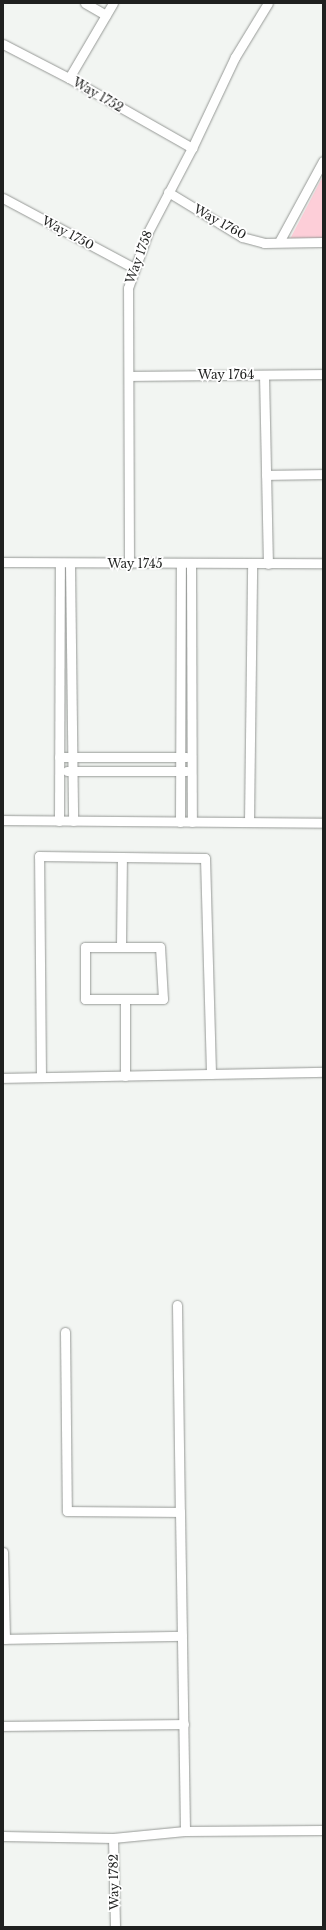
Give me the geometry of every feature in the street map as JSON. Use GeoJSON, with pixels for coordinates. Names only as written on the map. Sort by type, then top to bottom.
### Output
{"type":"FeatureCollection","features":[{"type":"Feature","properties":{"kind":"street"},"geometry":{"type":"LineString","coordinates":[[85,3],[106,15]]}},
{"type":"Feature","properties":{"kind":"street"},"geometry":{"type":"LineString","coordinates":[[69,78],[113,3]]}},
{"type":"Feature","properties":{"kind":"street","name":"Way 1758"},"geometry":{"type":"LineString","coordinates":[[129,564],[128,288],[148,232],[192,148],[235,57],[268,3]]}},
{"type":"Feature","properties":{"kind":"street","name":"Way 1752"},"geometry":{"type":"LineString","coordinates":[[3,44],[69,78],[192,148]]}},
{"type":"Feature","properties":{"kind":"street"},"geometry":{"type":"LineString","coordinates":[[279,242],[323,162]]}},
{"type":"Feature","properties":{"kind":"street","name":"Way 1760"},"geometry":{"type":"LineString","coordinates":[[168,192],[242,236],[264,243],[323,242]]}},
{"type":"Feature","properties":{"kind":"street","name":"Way 1750"},"geometry":{"type":"LineString","coordinates":[[3,198],[134,268]]}},
{"type":"Feature","properties":{"kind":"street","name":"Way 1764"},"geometry":{"type":"LineString","coordinates":[[129,376],[323,374]]}},
{"type":"Feature","properties":{"kind":"street"},"geometry":{"type":"LineString","coordinates":[[264,375],[268,564]]}},
{"type":"Feature","properties":{"kind":"street"},"geometry":{"type":"LineString","coordinates":[[266,475],[323,474]]}},
{"type":"Feature","properties":{"kind":"street","name":"Way 1745"},"geometry":{"type":"LineString","coordinates":[[3,562],[129,564],[323,563]]}},
{"type":"Feature","properties":{"kind":"street"},"geometry":{"type":"LineString","coordinates":[[59,821],[60,563]]}},
{"type":"Feature","properties":{"kind":"street"},"geometry":{"type":"LineString","coordinates":[[70,563],[73,821]]}},
{"type":"Feature","properties":{"kind":"street"},"geometry":{"type":"LineString","coordinates":[[180,822],[181,564]]}},
{"type":"Feature","properties":{"kind":"street"},"geometry":{"type":"LineString","coordinates":[[191,564],[192,822]]}},
{"type":"Feature","properties":{"kind":"street"},"geometry":{"type":"LineString","coordinates":[[249,822],[252,564]]}},
{"type":"Feature","properties":{"kind":"street"},"geometry":{"type":"LineString","coordinates":[[59,757],[192,757]]}},
{"type":"Feature","properties":{"kind":"street"},"geometry":{"type":"LineString","coordinates":[[59,770],[192,771]]}},
{"type":"Feature","properties":{"kind":"street"},"geometry":{"type":"LineString","coordinates":[[3,820],[323,823]]}},
{"type":"Feature","properties":{"kind":"street"},"geometry":{"type":"LineString","coordinates":[[41,1077],[39,856],[205,858],[211,1074]]}},
{"type":"Feature","properties":{"kind":"street"},"geometry":{"type":"LineString","coordinates":[[122,857],[122,947]]}},
{"type":"Feature","properties":{"kind":"street"},"geometry":{"type":"LineString","coordinates":[[85,947],[122,947],[160,947],[163,999],[85,999],[85,947]]}},
{"type":"Feature","properties":{"kind":"street"},"geometry":{"type":"LineString","coordinates":[[125,999],[125,1076]]}},
{"type":"Feature","properties":{"kind":"street"},"geometry":{"type":"LineString","coordinates":[[3,1078],[323,1072]]}},
{"type":"Feature","properties":{"kind":"street"},"geometry":{"type":"LineString","coordinates":[[177,1305],[185,1831]]}},
{"type":"Feature","properties":{"kind":"street"},"geometry":{"type":"LineString","coordinates":[[65,1332],[67,1511],[180,1512]]}},
{"type":"Feature","properties":{"kind":"street"},"geometry":{"type":"LineString","coordinates":[[3,1552],[4,1639],[182,1636]]}},
{"type":"Feature","properties":{"kind":"street"},"geometry":{"type":"LineString","coordinates":[[3,1726],[184,1724]]}},
{"type":"Feature","properties":{"kind":"street"},"geometry":{"type":"LineString","coordinates":[[3,1836],[113,1838],[185,1831],[323,1830]]}},
{"type":"Feature","properties":{"kind":"street","name":"Way 1782"},"geometry":{"type":"LineString","coordinates":[[113,1838],[115,1927]]}},
{"type":"Feature","properties":{"kind":"shaded area"},"geometry":{"type":"Polygon","coordinates":[[[323,176],[323,238],[290,239],[323,176]]]}}]}
